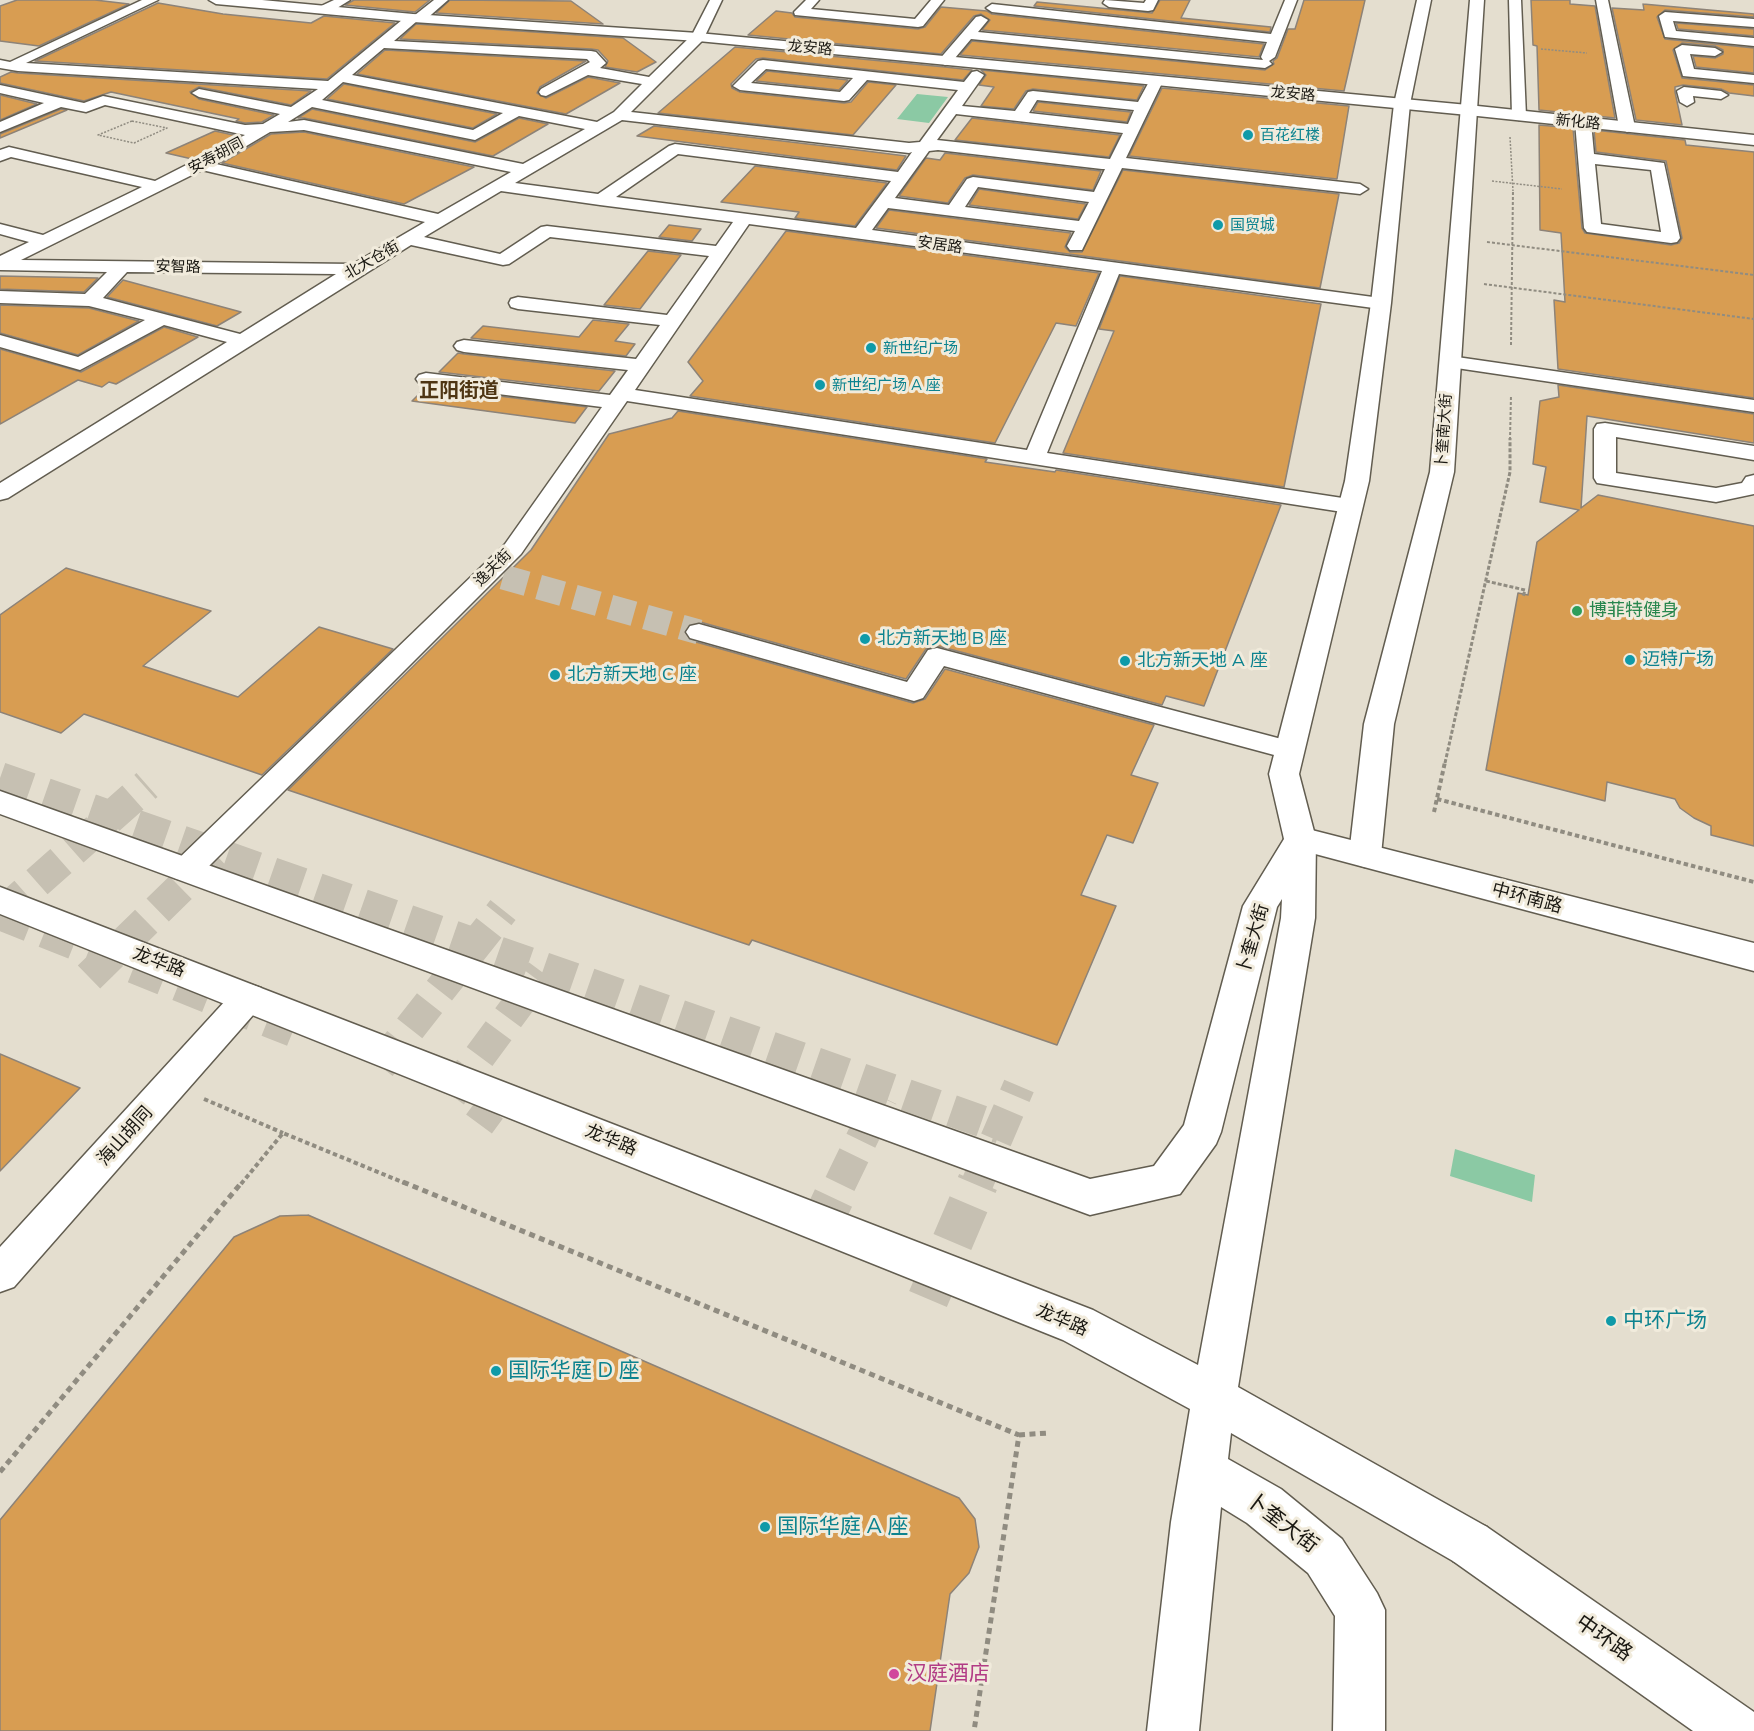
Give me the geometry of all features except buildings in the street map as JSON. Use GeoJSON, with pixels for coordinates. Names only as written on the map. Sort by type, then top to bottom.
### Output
{"type":"FeatureCollection","features":[{"type":"Feature","properties":{"kind":"main road","name":"龙安路"},"geometry":{"type":"LineString","coordinates":[[216,0],[416,18],[698,38],[1402,104]]}},
{"type":"Feature","properties":{"kind":"main road"},"geometry":{"type":"LineString","coordinates":[[1300,839],[1284,774],[1357,481],[1381,303],[1402,104],[1424,0]]}},
{"type":"Feature","properties":{"kind":"main road","name":"卜奎南大街"},"geometry":{"type":"LineString","coordinates":[[1365,855],[1379,724],[1442,472],[1477,0]]}},
{"type":"Feature","properties":{"kind":"main road","name":"新化路"},"geometry":{"type":"LineString","coordinates":[[1402,104],[1754,140]]}},
{"type":"Feature","properties":{"kind":"main road"},"geometry":{"type":"LineString","coordinates":[[0,802],[186,870]]}},
{"type":"Feature","properties":{"kind":"main road","name":"中环南路"},"geometry":{"type":"LineString","coordinates":[[1300,839],[1754,957]]}},
{"type":"Feature","properties":{"kind":"main road","name":"卜奎大街"},"geometry":{"type":"LineString","coordinates":[[186,870],[1090,1197],[1166,1180],[1202,1132],[1260,906],[1300,839]]}},
{"type":"Feature","properties":{"kind":"main road","name":"卜奎大街"},"geometry":{"type":"LineString","coordinates":[[1214,1398],[1256,1169],[1298,918],[1300,839]]}},
{"type":"Feature","properties":{"kind":"main road","name":"龙华路"},"geometry":{"type":"LineString","coordinates":[[0,900],[1078,1325],[1214,1398],[1470,1545]]}},
{"type":"Feature","properties":{"kind":"main road"},"geometry":{"type":"LineString","coordinates":[[1173,1731],[1202,1470],[1214,1398]]}},
{"type":"Feature","properties":{"kind":"main road","name":"卜奎大街"},"geometry":{"type":"LineString","coordinates":[[1202,1470],[1264,1506],[1325,1556],[1360,1610],[1359,1731]]}},
{"type":"Feature","properties":{"kind":"main road","name":"中环路"},"geometry":{"type":"LineString","coordinates":[[1470,1545],[1737,1731]]}},
{"type":"Feature","properties":{"kind":"street"},"geometry":{"type":"LineString","coordinates":[[0,80],[19,72],[17,63],[152,0]]}},
{"type":"Feature","properties":{"kind":"street"},"geometry":{"type":"LineString","coordinates":[[324,10],[344,0]]}},
{"type":"Feature","properties":{"kind":"street","name":"安寿胡同"},"geometry":{"type":"LineString","coordinates":[[0,264],[200,165],[310,102],[381,44],[442,0]]}},
{"type":"Feature","properties":{"kind":"street","name":"北大仓街"},"geometry":{"type":"LineString","coordinates":[[0,493],[357,269],[619,115],[698,38],[716,0]]}},
{"type":"Feature","properties":{"kind":"street"},"geometry":{"type":"LineString","coordinates":[[813,0],[800,12],[918,23],[938,0]]}},
{"type":"Feature","properties":{"kind":"street"},"geometry":{"type":"LineString","coordinates":[[1255,90],[1265,64],[1277,19],[1291,0]]}},
{"type":"Feature","properties":{"kind":"street"},"geometry":{"type":"LineString","coordinates":[[1514,115],[1515,0]]}},
{"type":"Feature","properties":{"kind":"street"},"geometry":{"type":"LineString","coordinates":[[1602,0],[1627,127]]}},
{"type":"Feature","properties":{"kind":"street"},"geometry":{"type":"LineString","coordinates":[[978,1],[1272,38]]}},
{"type":"Feature","properties":{"kind":"street"},"geometry":{"type":"LineString","coordinates":[[1090,1],[1153,5]]}},
{"type":"Feature","properties":{"kind":"street"},"geometry":{"type":"LineString","coordinates":[[945,61],[996,4]]}},
{"type":"Feature","properties":{"kind":"street"},"geometry":{"type":"LineString","coordinates":[[1754,23],[1665,15],[1670,34],[1754,42]]}},
{"type":"Feature","properties":{"kind":"street"},"geometry":{"type":"LineString","coordinates":[[969,35],[1265,64]]}},
{"type":"Feature","properties":{"kind":"street"},"geometry":{"type":"LineString","coordinates":[[381,44],[591,55],[599,63],[546,92]]}},
{"type":"Feature","properties":{"kind":"street"},"geometry":{"type":"LineString","coordinates":[[1754,56],[1682,50],[1688,73],[1754,79]]}},
{"type":"Feature","properties":{"kind":"street"},"geometry":{"type":"LineString","coordinates":[[0,64],[52,69],[334,81],[601,127]]}},
{"type":"Feature","properties":{"kind":"street"},"geometry":{"type":"LineString","coordinates":[[864,75],[844,97],[740,86],[763,64],[864,75],[969,87]]}},
{"type":"Feature","properties":{"kind":"street"},"geometry":{"type":"LineString","coordinates":[[860,234],[985,65]]}},
{"type":"Feature","properties":{"kind":"street"},"geometry":{"type":"LineString","coordinates":[[52,69],[118,83],[129,78],[293,112]]}},
{"type":"Feature","properties":{"kind":"street"},"geometry":{"type":"LineString","coordinates":[[586,70],[652,82]]}},
{"type":"Feature","properties":{"kind":"street"},"geometry":{"type":"LineString","coordinates":[[1068,262],[1156,81]]}},
{"type":"Feature","properties":{"kind":"street"},"geometry":{"type":"LineString","coordinates":[[0,89],[86,108],[104,100],[245,130],[304,125],[527,170]]}},
{"type":"Feature","properties":{"kind":"street"},"geometry":{"type":"LineString","coordinates":[[1687,102],[1684,91],[1731,96]]}},
{"type":"Feature","properties":{"kind":"street"},"geometry":{"type":"LineString","coordinates":[[1019,116],[1033,95],[1143,107]]}},
{"type":"Feature","properties":{"kind":"street"},"geometry":{"type":"LineString","coordinates":[[0,127],[60,102]]}},
{"type":"Feature","properties":{"kind":"street"},"geometry":{"type":"LineString","coordinates":[[310,102],[475,135],[517,111]]}},
{"type":"Feature","properties":{"kind":"street"},"geometry":{"type":"LineString","coordinates":[[953,109],[1132,129]]}},
{"type":"Feature","properties":{"kind":"street"},"geometry":{"type":"LineString","coordinates":[[619,115],[909,148],[939,145],[1102,164],[1116,163],[1360,189]]}},
{"type":"Feature","properties":{"kind":"street"},"geometry":{"type":"LineString","coordinates":[[1583,122],[1586,158],[1593,228],[1671,238],[1658,166],[1586,158]]}},
{"type":"Feature","properties":{"kind":"street"},"geometry":{"type":"LineString","coordinates":[[600,200],[675,149],[902,177]]}},
{"type":"Feature","properties":{"kind":"street"},"geometry":{"type":"LineString","coordinates":[[0,156],[9,152],[157,186]]}},
{"type":"Feature","properties":{"kind":"street"},"geometry":{"type":"LineString","coordinates":[[200,165],[441,220]]}},
{"type":"Feature","properties":{"kind":"street"},"geometry":{"type":"LineString","coordinates":[[954,211],[973,182],[1099,198]]}},
{"type":"Feature","properties":{"kind":"street","name":"安居路"},"geometry":{"type":"LineString","coordinates":[[500,186],[1381,303]]}},
{"type":"Feature","properties":{"kind":"street"},"geometry":{"type":"LineString","coordinates":[[884,202],[1085,227]]}},
{"type":"Feature","properties":{"kind":"street","name":"逸夫街"},"geometry":{"type":"LineString","coordinates":[[186,870],[496,575],[744,219]]}},
{"type":"Feature","properties":{"kind":"street"},"geometry":{"type":"LineString","coordinates":[[0,229],[46,241]]}},
{"type":"Feature","properties":{"kind":"street"},"geometry":{"type":"LineString","coordinates":[[409,239],[503,260],[547,231],[721,252]]}},
{"type":"Feature","properties":{"kind":"street","name":"安智路"},"geometry":{"type":"LineString","coordinates":[[0,264],[357,269]]}},
{"type":"Feature","properties":{"kind":"street"},"geometry":{"type":"LineString","coordinates":[[90,300],[122,266]]}},
{"type":"Feature","properties":{"kind":"street"},"geometry":{"type":"LineString","coordinates":[[1034,458],[1112,268]]}},
{"type":"Feature","properties":{"kind":"street"},"geometry":{"type":"LineString","coordinates":[[0,297],[90,300],[241,340]]}},
{"type":"Feature","properties":{"kind":"street"},"geometry":{"type":"LineString","coordinates":[[10,314],[40,298]]}},
{"type":"Feature","properties":{"kind":"street"},"geometry":{"type":"LineString","coordinates":[[518,303],[672,321]]}},
{"type":"Feature","properties":{"kind":"street"},"geometry":{"type":"LineString","coordinates":[[0,341],[80,364],[161,319]]}},
{"type":"Feature","properties":{"kind":"street"},"geometry":{"type":"LineString","coordinates":[[464,346],[641,366]]}},
{"type":"Feature","properties":{"kind":"street"},"geometry":{"type":"LineString","coordinates":[[1450,362],[1754,406]]}},
{"type":"Feature","properties":{"kind":"street"},"geometry":{"type":"LineString","coordinates":[[426,379],[618,398],[1349,506]]}},
{"type":"Feature","properties":{"kind":"street"},"geometry":{"type":"LineString","coordinates":[[1754,453],[1605,429],[1605,478],[1716,495],[1751,489],[1754,482]]}},
{"type":"Feature","properties":{"kind":"street"},"geometry":{"type":"LineString","coordinates":[[699,632],[914,692],[938,656],[1289,750]]}},
{"type":"Feature","properties":{"kind":"street","name":"海山胡同"},"geometry":{"type":"LineString","coordinates":[[0,1274],[249,997]]}},
{"type":"Feature","properties":{"kind":"path"},"geometry":{"type":"LineString","coordinates":[[1544,49],[1612,55]]}},
{"type":"Feature","properties":{"kind":"path"},"geometry":{"type":"LineString","coordinates":[[1434,812],[1510,471],[1514,115]]}},
{"type":"Feature","properties":{"kind":"path"},"geometry":{"type":"LineString","coordinates":[[1463,178],[1590,192]]}},
{"type":"Feature","properties":{"kind":"path"},"geometry":{"type":"LineString","coordinates":[[1459,239],[1754,275]]}},
{"type":"Feature","properties":{"kind":"path"},"geometry":{"type":"LineString","coordinates":[[1456,281],[1754,319]]}},
{"type":"Feature","properties":{"kind":"path"},"geometry":{"type":"LineString","coordinates":[[1486,581],[1525,590],[1523,597]]}},
{"type":"Feature","properties":{"kind":"path"},"geometry":{"type":"LineString","coordinates":[[1437,799],[1754,882]]}},
{"type":"Feature","properties":{"kind":"path"},"geometry":{"type":"LineString","coordinates":[[171,1084],[283,1133],[1019,1434],[1048,1433]]}},
{"type":"Feature","properties":{"kind":"path"},"geometry":{"type":"LineString","coordinates":[[0,1472],[283,1133]]}},
{"type":"Feature","properties":{"kind":"path"},"geometry":{"type":"LineString","coordinates":[[974,1731],[1019,1434]]}},
{"type":"Feature","properties":{"kind":"green space"},"geometry":{"type":"Polygon","coordinates":[[[917,94],[948,97],[929,123],[897,119],[917,94]]]}},
{"type":"Feature","properties":{"kind":"green space"},"geometry":{"type":"Polygon","coordinates":[[[1455,1149],[1535,1175],[1532,1202],[1450,1176],[1455,1149]]]}},
{"type":"Feature","properties":{"kind":"tunnel"},"geometry":{"type":"LineString","coordinates":[[503,577],[699,632]]}},
{"type":"Feature","properties":{"kind":"tunnel"},"geometry":{"type":"LineString","coordinates":[[0,778],[111,817]]}},
{"type":"Feature","properties":{"kind":"tunnel"},"geometry":{"type":"LineString","coordinates":[[111,817],[147,785]]}},
{"type":"Feature","properties":{"kind":"tunnel"},"geometry":{"type":"LineString","coordinates":[[1,914],[111,817]]}},
{"type":"Feature","properties":{"kind":"tunnel"},"geometry":{"type":"LineString","coordinates":[[111,817],[216,853]]}},
{"type":"Feature","properties":{"kind":"tunnel"},"geometry":{"type":"LineString","coordinates":[[109,958],[216,853]]}},
{"type":"Feature","properties":{"kind":"tunnel"},"geometry":{"type":"LineString","coordinates":[[216,853],[476,944]]}},
{"type":"Feature","properties":{"kind":"tunnel"},"geometry":{"type":"LineString","coordinates":[[476,944],[503,910]]}},
{"type":"Feature","properties":{"kind":"tunnel"},"geometry":{"type":"LineString","coordinates":[[0,914],[109,958]]}},
{"type":"Feature","properties":{"kind":"tunnel"},"geometry":{"type":"LineString","coordinates":[[380,1066],[476,944]]}},
{"type":"Feature","properties":{"kind":"tunnel"},"geometry":{"type":"LineString","coordinates":[[476,944],[1001,1128]]}},
{"type":"Feature","properties":{"kind":"tunnel"},"geometry":{"type":"LineString","coordinates":[[89,977],[109,958]]}},
{"type":"Feature","properties":{"kind":"tunnel"},"geometry":{"type":"LineString","coordinates":[[109,958],[293,1031]]}},
{"type":"Feature","properties":{"kind":"tunnel"},"geometry":{"type":"LineString","coordinates":[[451,1095],[542,972]]}},
{"type":"Feature","properties":{"kind":"tunnel"},"geometry":{"type":"LineString","coordinates":[[1001,1128],[1019,1086]]}},
{"type":"Feature","properties":{"kind":"tunnel"},"geometry":{"type":"LineString","coordinates":[[840,1184],[882,1097]]}},
{"type":"Feature","properties":{"kind":"tunnel"},"geometry":{"type":"LineString","coordinates":[[479,1124],[490,1109]]}},
{"type":"Feature","properties":{"kind":"tunnel"},"geometry":{"type":"LineString","coordinates":[[977,1184],[1001,1128]]}},
{"type":"Feature","properties":{"kind":"tunnel"},"geometry":{"type":"LineString","coordinates":[[816,1235],[841,1182]]}},
{"type":"Feature","properties":{"kind":"tunnel"},"geometry":{"type":"LineString","coordinates":[[928,1299],[978,1182]]}},
{"type":"Feature","properties":{"kind":"place","name":"百花红楼"},"geometry":{"type":"Point","coordinates":[1248,135]}},
{"type":"Feature","properties":{"kind":"place","name":"国贸城"},"geometry":{"type":"Point","coordinates":[1218,225]}},
{"type":"Feature","properties":{"kind":"place","name":"新世纪广场"},"geometry":{"type":"Point","coordinates":[871,348]}},
{"type":"Feature","properties":{"kind":"place","name":"新世纪广场 A 座"},"geometry":{"type":"Point","coordinates":[820,385]}},
{"type":"Feature","properties":{"kind":"place","name":"博菲特健身"},"geometry":{"type":"Point","coordinates":[1577,611]}},
{"type":"Feature","properties":{"kind":"place","name":"北方新天地 B 座"},"geometry":{"type":"Point","coordinates":[865,639]}},
{"type":"Feature","properties":{"kind":"place","name":"迈特广场"},"geometry":{"type":"Point","coordinates":[1630,660]}},
{"type":"Feature","properties":{"kind":"place","name":"北方新天地 A 座"},"geometry":{"type":"Point","coordinates":[1125,661]}},
{"type":"Feature","properties":{"kind":"place","name":"北方新天地 C 座"},"geometry":{"type":"Point","coordinates":[555,675]}},
{"type":"Feature","properties":{"kind":"place","name":"中环广场"},"geometry":{"type":"Point","coordinates":[1611,1321]}},
{"type":"Feature","properties":{"kind":"place","name":"国际华庭 D 座"},"geometry":{"type":"Point","coordinates":[496,1371]}},
{"type":"Feature","properties":{"kind":"place","name":"国际华庭 A 座"},"geometry":{"type":"Point","coordinates":[765,1527]}},
{"type":"Feature","properties":{"kind":"place","name":"汉庭酒店"},"geometry":{"type":"Point","coordinates":[894,1674]}},
{"type":"Feature","properties":{"kind":"district","name":"正阳街道"},"geometry":{"type":"Point","coordinates":[459,391]}}]}
